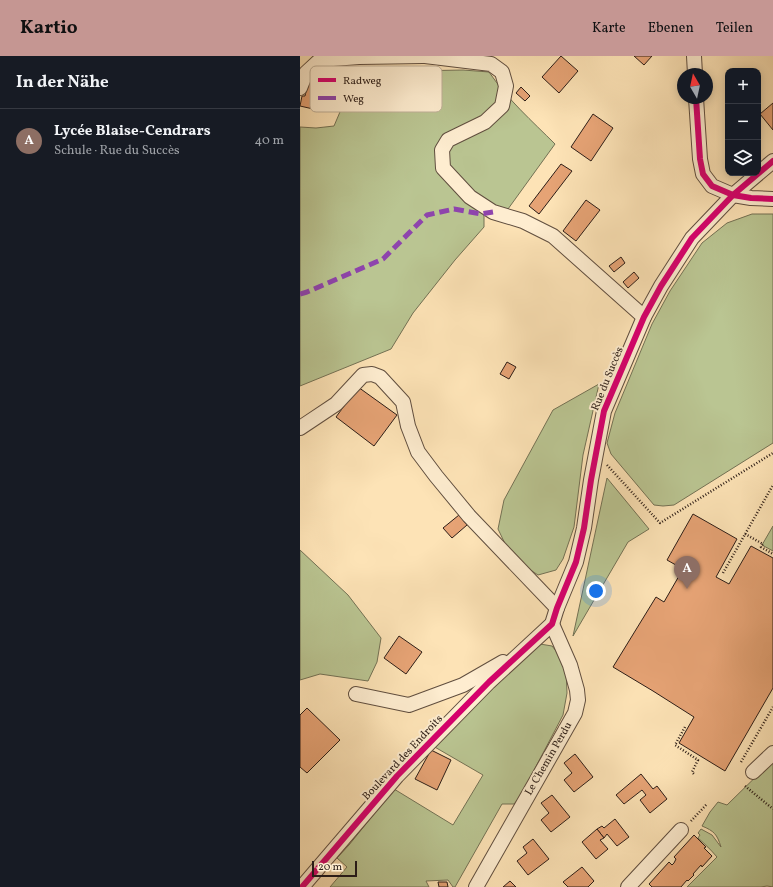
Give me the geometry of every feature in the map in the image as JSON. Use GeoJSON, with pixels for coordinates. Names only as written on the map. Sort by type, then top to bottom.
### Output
{"type":"FeatureCollection","features":[{"type":"Feature","properties":{"kind":"street"},"geometry":{"type":"LineString","coordinates":[[314,66],[320,60],[359,57],[424,56],[491,64],[502,72],[506,86],[502,106],[485,122],[448,140],[442,150],[443,168],[470,197],[493,212],[523,221],[553,236],[644,317]]}},
{"type":"Feature","properties":{"kind":"street"},"geometry":{"type":"LineString","coordinates":[[694,56],[695,68]]}},
{"type":"Feature","properties":{"kind":"street"},"geometry":{"type":"LineString","coordinates":[[300,88],[306,73],[310,69]]}},
{"type":"Feature","properties":{"kind":"street"},"geometry":{"type":"LineString","coordinates":[[696,104],[700,159],[703,174],[712,186],[733,195],[750,198],[773,199]]}},
{"type":"Feature","properties":{"kind":"street","name":"Rue du Succès"},"geometry":{"type":"LineString","coordinates":[[552,624],[576,562],[584,528],[591,480],[604,412],[644,317],[661,286],[692,238],[733,195],[773,161]]}},
{"type":"Feature","properties":{"kind":"street"},"geometry":{"type":"LineString","coordinates":[[300,428],[336,404],[363,375],[372,374],[380,377],[403,402],[408,426],[418,452],[469,516],[557,608]]}},
{"type":"Feature","properties":{"kind":"street"},"geometry":{"type":"LineString","coordinates":[[356,694],[409,705],[463,684],[525,648],[552,624]]}},
{"type":"Feature","properties":{"kind":"street","name":"Le Chemin Perdu"},"geometry":{"type":"LineString","coordinates":[[476,887],[575,713],[578,700],[577,690],[570,664],[552,624]]}},
{"type":"Feature","properties":{"kind":"street","name":"Boulevard des Endroits"},"geometry":{"type":"LineString","coordinates":[[302,887],[397,776],[488,682],[525,648]]}},
{"type":"Feature","properties":{"kind":"street"},"geometry":{"type":"LineString","coordinates":[[753,772],[773,753]]}},
{"type":"Feature","properties":{"kind":"street"},"geometry":{"type":"LineString","coordinates":[[628,887],[681,830]]}},
{"type":"Feature","properties":{"kind":"path"},"geometry":{"type":"LineString","coordinates":[[596,454],[660,523],[773,453]]}},
{"type":"Feature","properties":{"kind":"path"},"geometry":{"type":"LineString","coordinates":[[723,573],[773,485]]}},
{"type":"Feature","properties":{"kind":"path"},"geometry":{"type":"LineString","coordinates":[[745,534],[763,544],[761,547],[773,554]]}},
{"type":"Feature","properties":{"kind":"path"},"geometry":{"type":"LineString","coordinates":[[739,765],[773,707]]}},
{"type":"Feature","properties":{"kind":"path"},"geometry":{"type":"LineString","coordinates":[[685,727],[675,745],[698,760],[692,772],[695,775]]}},
{"type":"Feature","properties":{"kind":"path"},"geometry":{"type":"LineString","coordinates":[[745,786],[773,809]]}},
{"type":"Feature","properties":{"kind":"path"},"geometry":{"type":"LineString","coordinates":[[681,830],[708,804]]}},
{"type":"Feature","properties":{"kind":"green space"},"geometry":{"type":"Polygon","coordinates":[[[442,70],[489,72],[512,101],[555,144],[508,209],[484,214],[484,227],[455,260],[413,313],[391,349],[300,386],[300,127],[316,128],[334,126],[340,112],[442,112],[442,70]]]}},
{"type":"Feature","properties":{"kind":"green space"},"geometry":{"type":"Polygon","coordinates":[[[752,214],[773,214],[773,443],[674,505],[654,505],[611,454],[607,443],[615,413],[652,324],[670,291],[702,243],[727,223],[752,214]]]}},
{"type":"Feature","properties":{"kind":"green space"},"geometry":{"type":"Polygon","coordinates":[[[599,384],[583,455],[574,527],[563,559],[556,570],[538,575],[510,554],[498,529],[504,500],[553,410],[599,384]]]}},
{"type":"Feature","properties":{"kind":"green space"},"geometry":{"type":"Polygon","coordinates":[[[607,478],[649,529],[628,542],[573,636],[607,478]]]}},
{"type":"Feature","properties":{"kind":"green space"},"geometry":{"type":"Polygon","coordinates":[[[773,526],[773,551],[762,545],[773,526]]]}},
{"type":"Feature","properties":{"kind":"green space"},"geometry":{"type":"Polygon","coordinates":[[[300,550],[348,595],[381,638],[377,662],[368,681],[320,674],[300,680],[300,550]]]}},
{"type":"Feature","properties":{"kind":"green space"},"geometry":{"type":"Polygon","coordinates":[[[540,644],[552,646],[560,656],[566,669],[567,693],[563,715],[520,797],[514,804],[502,804],[455,887],[453,887],[448,880],[426,881],[429,887],[330,887],[347,867],[337,858],[394,789],[453,825],[483,775],[433,746],[515,664],[540,644]]]}},
{"type":"Feature","properties":{"kind":"green space"},"geometry":{"type":"Polygon","coordinates":[[[773,760],[773,887],[687,887],[717,857],[698,838],[700,835],[698,833],[701,829],[712,835],[721,847],[714,834],[702,826],[710,812],[718,802],[727,805],[773,760]]]}},
{"type":"Feature","properties":{"kind":"building"},"geometry":{"type":"Polygon","coordinates":[[[561,56],[578,71],[559,93],[542,77],[561,56]]]}},
{"type":"Feature","properties":{"kind":"building"},"geometry":{"type":"Polygon","coordinates":[[[634,56],[652,56],[644,65],[634,56]]]}},
{"type":"Feature","properties":{"kind":"building"},"geometry":{"type":"Polygon","coordinates":[[[310,79],[310,108],[300,106],[302,96],[305,96],[310,79]]]}},
{"type":"Feature","properties":{"kind":"building"},"geometry":{"type":"Polygon","coordinates":[[[521,87],[530,96],[525,101],[516,93],[521,87]]]}},
{"type":"Feature","properties":{"kind":"building"},"geometry":{"type":"Polygon","coordinates":[[[773,103],[773,130],[761,115],[761,113],[773,103]]]}},
{"type":"Feature","properties":{"kind":"building"},"geometry":{"type":"Polygon","coordinates":[[[593,114],[613,128],[591,161],[571,147],[593,114]]]}},
{"type":"Feature","properties":{"kind":"building"},"geometry":{"type":"Polygon","coordinates":[[[561,164],[572,171],[539,214],[529,206],[561,164]]]}},
{"type":"Feature","properties":{"kind":"building"},"geometry":{"type":"Polygon","coordinates":[[[586,200],[600,210],[576,241],[563,231],[586,200]]]}},
{"type":"Feature","properties":{"kind":"building"},"geometry":{"type":"Polygon","coordinates":[[[621,257],[625,263],[614,272],[609,266],[621,257]]]}},
{"type":"Feature","properties":{"kind":"building"},"geometry":{"type":"Polygon","coordinates":[[[634,272],[639,278],[628,288],[623,282],[634,272]]]}},
{"type":"Feature","properties":{"kind":"building"},"geometry":{"type":"Polygon","coordinates":[[[507,362],[516,367],[509,379],[500,374],[507,362]]]}},
{"type":"Feature","properties":{"kind":"building"},"geometry":{"type":"Polygon","coordinates":[[[358,387],[397,415],[374,446],[336,417],[358,387]]]}},
{"type":"Feature","properties":{"kind":"building"},"geometry":{"type":"Polygon","coordinates":[[[693,514],[737,539],[716,577],[729,584],[751,546],[773,558],[773,688],[725,771],[679,743],[694,717],[613,667],[656,597],[664,602],[683,569],[667,560],[693,514]]]}},
{"type":"Feature","properties":{"kind":"building"},"geometry":{"type":"Polygon","coordinates":[[[459,515],[467,525],[452,538],[443,528],[459,515]]]}},
{"type":"Feature","properties":{"kind":"building"},"geometry":{"type":"Polygon","coordinates":[[[399,636],[422,652],[406,674],[384,658],[399,636]]]}},
{"type":"Feature","properties":{"kind":"building"},"geometry":{"type":"Polygon","coordinates":[[[307,708],[340,740],[307,773],[300,767],[300,715],[307,708]]]}},
{"type":"Feature","properties":{"kind":"building"},"geometry":{"type":"Polygon","coordinates":[[[431,750],[451,760],[437,790],[415,779],[431,750]]]}},
{"type":"Feature","properties":{"kind":"building"},"geometry":{"type":"Polygon","coordinates":[[[575,754],[593,777],[574,792],[564,780],[572,773],[564,763],[575,754]]]}},
{"type":"Feature","properties":{"kind":"building"},"geometry":{"type":"Polygon","coordinates":[[[641,774],[653,789],[657,786],[667,799],[650,813],[640,800],[646,795],[642,790],[624,804],[616,795],[641,774]]]}},
{"type":"Feature","properties":{"kind":"building"},"geometry":{"type":"Polygon","coordinates":[[[552,795],[570,817],[551,832],[541,820],[549,813],[541,803],[552,795]]]}},
{"type":"Feature","properties":{"kind":"building"},"geometry":{"type":"Polygon","coordinates":[[[615,819],[629,837],[617,846],[607,834],[604,838],[597,829],[602,826],[604,828],[615,819]]]}},
{"type":"Feature","properties":{"kind":"building"},"geometry":{"type":"Polygon","coordinates":[[[597,829],[604,838],[600,840],[608,849],[596,859],[582,842],[597,829]]]}},
{"type":"Feature","properties":{"kind":"building"},"geometry":{"type":"Polygon","coordinates":[[[694,835],[706,847],[704,848],[712,856],[702,867],[701,865],[693,874],[694,875],[681,887],[652,887],[649,884],[669,862],[672,865],[674,863],[676,859],[674,857],[694,835]]]}},
{"type":"Feature","properties":{"kind":"building"},"geometry":{"type":"Polygon","coordinates":[[[533,839],[549,859],[528,875],[517,861],[527,853],[523,847],[533,839]]]}},
{"type":"Feature","properties":{"kind":"building"},"geometry":{"type":"Polygon","coordinates":[[[582,867],[594,881],[588,887],[568,887],[563,882],[582,867]]]}},
{"type":"Feature","properties":{"kind":"building"},"geometry":{"type":"Polygon","coordinates":[[[510,881],[516,887],[503,887],[510,881]]]}},
{"type":"Feature","properties":{"kind":"building"},"geometry":{"type":"Polygon","coordinates":[[[438,882],[447,882],[448,887],[439,887],[438,882]]]}},
{"type":"Feature","properties":{"kind":"marked path"},"geometry":{"type":"LineString","coordinates":[[300,294],[383,259],[427,215],[454,209],[481,214],[493,212]]}},
{"type":"Feature","properties":{"kind":"cycle path"},"geometry":{"type":"LineString","coordinates":[[696,104],[700,159],[703,174],[712,186],[733,195],[773,199]]}},
{"type":"Feature","properties":{"kind":"cycle path"},"geometry":{"type":"LineString","coordinates":[[302,887],[397,776],[489,682],[552,624],[576,562],[584,528],[604,411],[644,317],[661,286],[692,238],[733,195],[773,161]]}},
{"type":"Feature","properties":{"kind":"place","name":"Lycée Blaise-Cendrars"},"geometry":{"type":"Point","coordinates":[687,589]}}]}
